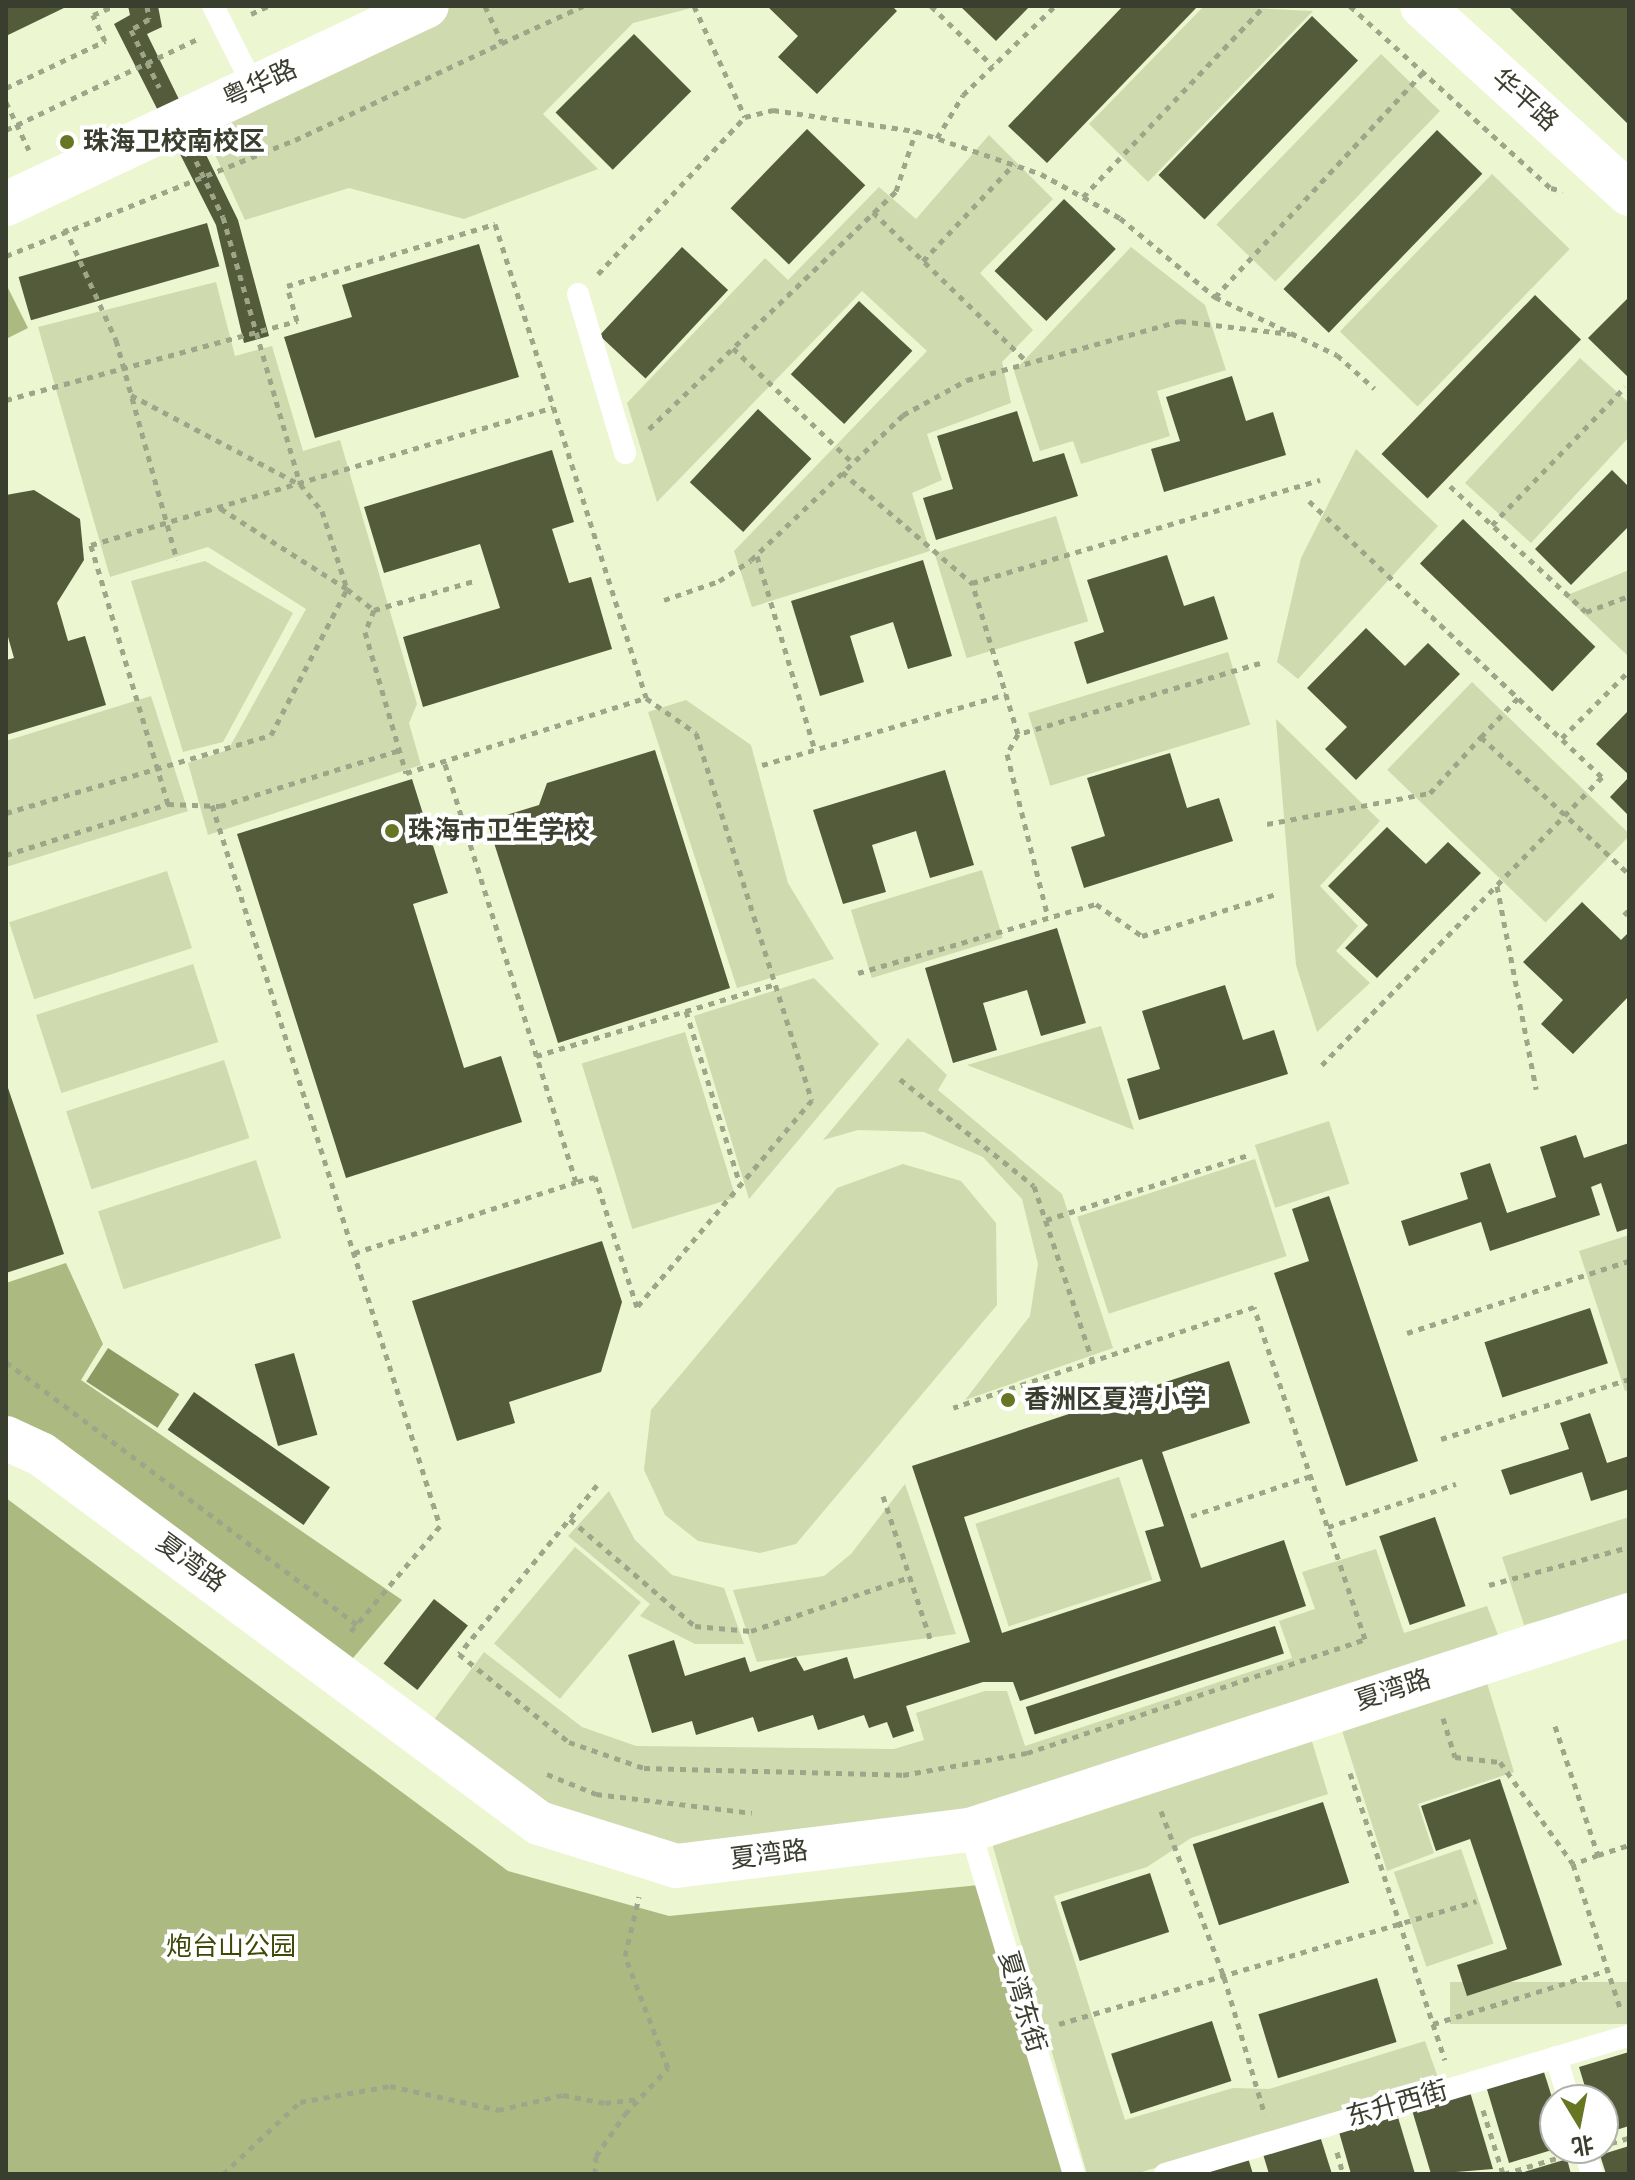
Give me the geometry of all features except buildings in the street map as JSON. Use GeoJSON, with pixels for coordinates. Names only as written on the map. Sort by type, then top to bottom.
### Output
{"type":"FeatureCollection","features":[{"type":"Feature","properties":{"kind":"street","name":"粤华路"},"geometry":{"type":"LineString","coordinates":[[6,204],[427,6]]}},
{"type":"Feature","properties":{"kind":"street","name":"华平路"},"geometry":{"type":"LineString","coordinates":[[1422,6],[1629,194]]}},
{"type":"Feature","properties":{"kind":"street","name":"夏湾路"},"geometry":{"type":"LineString","coordinates":[[6,1438],[41,1454],[327,1661],[539,1823],[647,1885],[676,1866],[970,1830],[1438,1705],[1629,1615]]}},
{"type":"Feature","properties":{"kind":"lane"},"geometry":{"type":"LineString","coordinates":[[213,6],[254,87]]}},
{"type":"Feature","properties":{"kind":"lane"},"geometry":{"type":"LineString","coordinates":[[578,294],[625,453]]}},
{"type":"Feature","properties":{"kind":"lane","name":"夏湾东街"},"geometry":{"type":"LineString","coordinates":[[970,1830],[1074,2174]]}},
{"type":"Feature","properties":{"kind":"lane","name":"东升西街"},"geometry":{"type":"LineString","coordinates":[[1165,2174],[1556,2057],[1627,2029]]}},
{"type":"Feature","properties":{"kind":"lane"},"geometry":{"type":"LineString","coordinates":[[1556,2057],[1564,2084]]}},
{"type":"Feature","properties":{"kind":"path"},"geometry":{"type":"LineString","coordinates":[[6,88],[105,41],[93,15],[114,6]]}},
{"type":"Feature","properties":{"kind":"path"},"geometry":{"type":"LineString","coordinates":[[6,130],[268,6]]}},
{"type":"Feature","properties":{"kind":"path"},"geometry":{"type":"LineString","coordinates":[[485,6],[502,43]]}},
{"type":"Feature","properties":{"kind":"path"},"geometry":{"type":"LineString","coordinates":[[6,256],[66,229],[295,140],[583,6]]}},
{"type":"Feature","properties":{"kind":"path"},"geometry":{"type":"LineString","coordinates":[[694,6],[745,117]]}},
{"type":"Feature","properties":{"kind":"path"},"geometry":{"type":"LineString","coordinates":[[931,6],[993,66]]}},
{"type":"Feature","properties":{"kind":"path"},"geometry":{"type":"LineString","coordinates":[[937,138],[993,66],[1055,6]]}},
{"type":"Feature","properties":{"kind":"path"},"geometry":{"type":"LineString","coordinates":[[1083,197],[1264,6]]}},
{"type":"Feature","properties":{"kind":"path"},"geometry":{"type":"LineString","coordinates":[[1215,297],[1423,72]]}},
{"type":"Feature","properties":{"kind":"path"},"geometry":{"type":"LineString","coordinates":[[6,102],[66,229],[123,367],[177,560]]}},
{"type":"Feature","properties":{"kind":"path"},"geometry":{"type":"LineString","coordinates":[[578,294],[745,117],[773,110],[916,131],[1014,164],[1120,218],[1215,297],[1302,337],[1374,388]]}},
{"type":"Feature","properties":{"kind":"path"},"geometry":{"type":"LineString","coordinates":[[625,453],[873,212],[903,178],[916,131]]}},
{"type":"Feature","properties":{"kind":"path"},"geometry":{"type":"LineString","coordinates":[[923,261],[1014,164]]}},
{"type":"Feature","properties":{"kind":"path"},"geometry":{"type":"LineString","coordinates":[[873,212],[1025,360]]}},
{"type":"Feature","properties":{"kind":"path"},"geometry":{"type":"LineString","coordinates":[[6,400],[297,321],[287,286],[495,224],[646,698],[696,733],[812,1100],[637,1307],[595,1177],[354,1253]]}},
{"type":"Feature","properties":{"kind":"path"},"geometry":{"type":"LineString","coordinates":[[664,600],[719,581],[757,555],[851,461],[903,415],[1025,360],[1180,321],[1302,337]]}},
{"type":"Feature","properties":{"kind":"path"},"geometry":{"type":"LineString","coordinates":[[6,813],[271,735],[347,589],[322,511],[300,484],[254,332]]}},
{"type":"Feature","properties":{"kind":"path"},"geometry":{"type":"LineString","coordinates":[[733,348],[851,461]]}},
{"type":"Feature","properties":{"kind":"path"},"geometry":{"type":"LineString","coordinates":[[1492,525],[1625,387]]}},
{"type":"Feature","properties":{"kind":"path"},"geometry":{"type":"LineString","coordinates":[[131,395],[300,484]]}},
{"type":"Feature","properties":{"kind":"path"},"geometry":{"type":"LineString","coordinates":[[168,804],[91,545],[553,407]]}},
{"type":"Feature","properties":{"kind":"path"},"geometry":{"type":"LineString","coordinates":[[842,472],[972,583],[1018,734]]}},
{"type":"Feature","properties":{"kind":"path"},"geometry":{"type":"LineString","coordinates":[[972,583],[1320,480]]}},
{"type":"Feature","properties":{"kind":"path"},"geometry":{"type":"LineString","coordinates":[[1450,486],[1586,612],[1629,596]]}},
{"type":"Feature","properties":{"kind":"path"},"geometry":{"type":"LineString","coordinates":[[1309,501],[1602,777],[1319,1068]]}},
{"type":"Feature","properties":{"kind":"path"},"geometry":{"type":"LineString","coordinates":[[219,507],[347,589],[374,610]]}},
{"type":"Feature","properties":{"kind":"path"},"geometry":{"type":"LineString","coordinates":[[757,555],[815,750]]}},
{"type":"Feature","properties":{"kind":"path"},"geometry":{"type":"LineString","coordinates":[[374,610],[477,580]]}},
{"type":"Feature","properties":{"kind":"path"},"geometry":{"type":"LineString","coordinates":[[374,610],[365,632],[406,773],[646,698]]}},
{"type":"Feature","properties":{"kind":"path"},"geometry":{"type":"LineString","coordinates":[[1048,917],[1007,754],[1018,734],[1260,663]]}},
{"type":"Feature","properties":{"kind":"path"},"geometry":{"type":"LineString","coordinates":[[1562,738],[1629,671]]}},
{"type":"Feature","properties":{"kind":"path"},"geometry":{"type":"LineString","coordinates":[[762,765],[1006,694]]}},
{"type":"Feature","properties":{"kind":"path"},"geometry":{"type":"LineString","coordinates":[[1267,824],[1430,793],[1518,698]]}},
{"type":"Feature","properties":{"kind":"path"},"geometry":{"type":"LineString","coordinates":[[1481,737],[1629,874]]}},
{"type":"Feature","properties":{"kind":"path"},"geometry":{"type":"LineString","coordinates":[[6,855],[168,804],[212,805],[400,750]]}},
{"type":"Feature","properties":{"kind":"path"},"geometry":{"type":"LineString","coordinates":[[444,761],[576,1182]]}},
{"type":"Feature","properties":{"kind":"path"},"geometry":{"type":"LineString","coordinates":[[212,805],[440,1526],[327,1661]]}},
{"type":"Feature","properties":{"kind":"path"},"geometry":{"type":"LineString","coordinates":[[1497,885],[1536,1089]]}},
{"type":"Feature","properties":{"kind":"path"},"geometry":{"type":"LineString","coordinates":[[858,973],[1096,904],[1142,936],[1276,894]]}},
{"type":"Feature","properties":{"kind":"path"},"geometry":{"type":"LineString","coordinates":[[536,1056],[776,984]]}},
{"type":"Feature","properties":{"kind":"path"},"geometry":{"type":"LineString","coordinates":[[686,1011],[740,1185]]}},
{"type":"Feature","properties":{"kind":"path"},"geometry":{"type":"LineString","coordinates":[[900,1079],[1034,1186],[1093,1362]]}},
{"type":"Feature","properties":{"kind":"path"},"geometry":{"type":"LineString","coordinates":[[1046,1220],[1249,1155]]}},
{"type":"Feature","properties":{"kind":"path"},"geometry":{"type":"LineString","coordinates":[[1407,1333],[1629,1261]]}},
{"type":"Feature","properties":{"kind":"path"},"geometry":{"type":"LineString","coordinates":[[597,1485],[459,1654],[569,1742],[644,1768],[903,1775],[1027,1753],[1365,1639],[1254,1307],[953,1408]]}},
{"type":"Feature","properties":{"kind":"path"},"geometry":{"type":"LineString","coordinates":[[6,1362],[357,1625]]}},
{"type":"Feature","properties":{"kind":"path"},"geometry":{"type":"LineString","coordinates":[[1441,1439],[1629,1379]]}},
{"type":"Feature","properties":{"kind":"path"},"geometry":{"type":"LineString","coordinates":[[1191,1516],[1311,1476]]}},
{"type":"Feature","properties":{"kind":"path"},"geometry":{"type":"LineString","coordinates":[[1328,1527],[1456,1484]]}},
{"type":"Feature","properties":{"kind":"path"},"geometry":{"type":"LineString","coordinates":[[883,1496],[930,1638]]}},
{"type":"Feature","properties":{"kind":"path"},"geometry":{"type":"LineString","coordinates":[[570,1519],[695,1626],[751,1631],[910,1577]]}},
{"type":"Feature","properties":{"kind":"path"},"geometry":{"type":"LineString","coordinates":[[1489,1585],[1629,1547]]}},
{"type":"Feature","properties":{"kind":"path"},"geometry":{"type":"LineString","coordinates":[[1438,1705],[1455,1757],[1500,1762],[1573,1864],[1627,2029]]}},
{"type":"Feature","properties":{"kind":"path"},"geometry":{"type":"LineString","coordinates":[[1555,1726],[1598,1855]]}},
{"type":"Feature","properties":{"kind":"path"},"geometry":{"type":"LineString","coordinates":[[530,1767],[596,1794],[760,1813]]}},
{"type":"Feature","properties":{"kind":"path"},"geometry":{"type":"LineString","coordinates":[[1350,1773],[1433,2024],[1465,2084],[1503,2174],[1539,2163]]}},
{"type":"Feature","properties":{"kind":"path"},"geometry":{"type":"LineString","coordinates":[[1144,1810],[1173,1800]]}},
{"type":"Feature","properties":{"kind":"path"},"geometry":{"type":"LineString","coordinates":[[1164,1819],[1224,1977],[1273,2142]]}},
{"type":"Feature","properties":{"kind":"path"},"geometry":{"type":"LineString","coordinates":[[1573,1864],[1629,1845]]}},
{"type":"Feature","properties":{"kind":"path"},"geometry":{"type":"LineString","coordinates":[[625,1892],[647,1885]]}},
{"type":"Feature","properties":{"kind":"path"},"geometry":{"type":"LineString","coordinates":[[595,2174],[596,2156],[639,2099],[668,2068],[625,1956],[647,1885]]}},
{"type":"Feature","properties":{"kind":"path"},"geometry":{"type":"LineString","coordinates":[[1031,2032],[1401,1926],[1476,1901]]}},
{"type":"Feature","properties":{"kind":"path"},"geometry":{"type":"LineString","coordinates":[[1433,2024],[1608,1970]]}},
{"type":"Feature","properties":{"kind":"path"},"geometry":{"type":"LineString","coordinates":[[223,2174],[300,2102],[390,2086],[498,2110],[563,2095],[605,2103],[639,2099]]}},
{"type":"Feature","properties":{"kind":"shaded area"},"geometry":{"type":"Polygon","coordinates":[[[452,6],[699,6],[633,23],[543,114],[598,169],[464,219],[349,188],[245,220],[200,122],[452,6]]]}},
{"type":"Feature","properties":{"kind":"shaded area"},"geometry":{"type":"Polygon","coordinates":[[[1204,6],[1313,11],[1148,182],[1089,124],[1204,6]]]}},
{"type":"Feature","properties":{"kind":"shaded area"},"geometry":{"type":"Polygon","coordinates":[[[1381,54],[1440,111],[1275,281],[1216,224],[1381,54]]]}},
{"type":"Feature","properties":{"kind":"shaded area"},"geometry":{"type":"Polygon","coordinates":[[[989,135],[1053,199],[980,273],[1033,330],[1002,362],[1011,403],[927,434],[942,480],[912,493],[930,551],[752,607],[734,551],[927,351],[862,291],[657,502],[627,403],[765,258],[788,280],[879,187],[916,219],[989,135]]]}},
{"type":"Feature","properties":{"kind":"shaded area"},"geometry":{"type":"Polygon","coordinates":[[[1492,174],[1570,249],[1418,407],[1340,332],[1492,174]]]}},
{"type":"Feature","properties":{"kind":"shaded area"},"geometry":{"type":"Polygon","coordinates":[[[1131,247],[1205,305],[1226,370],[1157,391],[1170,436],[1081,464],[1073,441],[1040,451],[1014,371],[1131,247]]]}},
{"type":"Feature","properties":{"kind":"shaded area"},"geometry":{"type":"Polygon","coordinates":[[[216,282],[235,356],[272,346],[303,451],[340,440],[417,704],[409,723],[421,765],[208,835],[188,763],[228,750],[306,609],[208,547],[110,577],[38,327],[216,282]]]}},
{"type":"Feature","properties":{"kind":"shaded area"},"geometry":{"type":"Polygon","coordinates":[[[1580,358],[1629,403],[1629,437],[1531,543],[1465,483],[1580,358]]]}},
{"type":"Feature","properties":{"kind":"shaded area"},"geometry":{"type":"Polygon","coordinates":[[[1356,449],[1438,526],[1298,679],[1277,662],[1301,558],[1356,449]]]}},
{"type":"Feature","properties":{"kind":"shaded area"},"geometry":{"type":"Polygon","coordinates":[[[1056,516],[1088,621],[967,658],[935,553],[1056,516]]]}},
{"type":"Feature","properties":{"kind":"shaded area"},"geometry":{"type":"Polygon","coordinates":[[[205,561],[293,613],[223,742],[183,752],[131,581],[205,561]]]}},
{"type":"Feature","properties":{"kind":"shaded area"},"geometry":{"type":"Polygon","coordinates":[[[1629,570],[1629,657],[1565,596],[1629,570]]]}},
{"type":"Feature","properties":{"kind":"shaded area"},"geometry":{"type":"Polygon","coordinates":[[[1228,652],[1250,725],[1050,786],[1028,713],[1228,652]]]}},
{"type":"Feature","properties":{"kind":"shaded area"},"geometry":{"type":"Polygon","coordinates":[[[1472,682],[1629,834],[1546,923],[1387,770],[1472,682]]]}},
{"type":"Feature","properties":{"kind":"shaded area"},"geometry":{"type":"Polygon","coordinates":[[[151,696],[188,811],[6,867],[6,741],[151,696]]]}},
{"type":"Feature","properties":{"kind":"shaded area"},"geometry":{"type":"Polygon","coordinates":[[[686,700],[751,745],[788,883],[834,959],[737,988],[648,712],[686,700]]]}},
{"type":"Feature","properties":{"kind":"shaded area"},"geometry":{"type":"Polygon","coordinates":[[[1276,719],[1380,821],[1320,886],[1358,926],[1336,951],[1370,983],[1317,1032],[1296,965],[1276,719]]]}},
{"type":"Feature","properties":{"kind":"shaded area"},"geometry":{"type":"Polygon","coordinates":[[[982,870],[1003,938],[872,978],[851,910],[982,870]]]}},
{"type":"Feature","properties":{"kind":"shaded area"},"geometry":{"type":"Polygon","coordinates":[[[167,871],[192,948],[34,999],[9,922],[167,871]]]}},
{"type":"Feature","properties":{"kind":"shaded area"},"geometry":{"type":"Polygon","coordinates":[[[193,964],[218,1042],[61,1093],[36,1015],[193,964]]]}},
{"type":"Feature","properties":{"kind":"shaded area"},"geometry":{"type":"Polygon","coordinates":[[[814,978],[879,1044],[749,1199],[694,1016],[814,978]]]}},
{"type":"Feature","properties":{"kind":"shaded area"},"geometry":{"type":"Polygon","coordinates":[[[1101,1026],[1134,1130],[967,1065],[1101,1026]]]}},
{"type":"Feature","properties":{"kind":"shaded area"},"geometry":{"type":"Polygon","coordinates":[[[685,1032],[736,1197],[632,1229],[582,1064],[685,1032]]]}},
{"type":"Feature","properties":{"kind":"shaded area"},"geometry":{"type":"Polygon","coordinates":[[[908,1038],[947,1075],[938,1090],[1062,1194],[1113,1348],[965,1400],[1030,1316],[1038,1264],[1022,1199],[983,1157],[924,1132],[858,1130],[823,1140],[908,1038]]]}},
{"type":"Feature","properties":{"kind":"shaded area"},"geometry":{"type":"Polygon","coordinates":[[[224,1060],[249,1138],[91,1189],[66,1111],[224,1060]]]}},
{"type":"Feature","properties":{"kind":"shaded area"},"geometry":{"type":"Polygon","coordinates":[[[1329,1121],[1349,1184],[1275,1208],[1255,1145],[1329,1121]]]}},
{"type":"Feature","properties":{"kind":"shaded area"},"geometry":{"type":"Polygon","coordinates":[[[1255,1159],[1287,1256],[1109,1314],[1077,1217],[1255,1159]]]}},
{"type":"Feature","properties":{"kind":"shaded area"},"geometry":{"type":"Polygon","coordinates":[[[256,1160],[281,1238],[123,1289],[98,1211],[256,1160]]]}},
{"type":"Feature","properties":{"kind":"shaded area"},"geometry":{"type":"Polygon","coordinates":[[[903,1164],[961,1181],[996,1223],[997,1305],[796,1544],[760,1553],[698,1541],[665,1515],[644,1470],[651,1410],[837,1188],[903,1164]]]}},
{"type":"Feature","properties":{"kind":"shaded area"},"geometry":{"type":"Polygon","coordinates":[[[1629,1235],[1629,1390],[1625,1391],[1579,1251],[1629,1235]]]}},
{"type":"Feature","properties":{"kind":"shaded area"},"geometry":{"type":"Polygon","coordinates":[[[108,1348],[179,1394],[158,1428],[86,1382],[108,1348]]]}},
{"type":"Feature","properties":{"kind":"shaded area"},"geometry":{"type":"Polygon","coordinates":[[[1119,1477],[1152,1580],[1009,1626],[975,1524],[1119,1477]]]}},
{"type":"Feature","properties":{"kind":"shaded area"},"geometry":{"type":"Polygon","coordinates":[[[905,1484],[956,1634],[757,1662],[733,1590],[824,1576],[851,1554],[905,1484]]]}},
{"type":"Feature","properties":{"kind":"shaded area"},"geometry":{"type":"Polygon","coordinates":[[[609,1491],[635,1540],[672,1575],[724,1588],[744,1644],[695,1644],[640,1616],[650,1604],[568,1536],[609,1491]]]}},
{"type":"Feature","properties":{"kind":"shaded area"},"geometry":{"type":"Polygon","coordinates":[[[1629,1517],[1629,1595],[1524,1625],[1502,1557],[1629,1517]]]}},
{"type":"Feature","properties":{"kind":"shaded area"},"geometry":{"type":"Polygon","coordinates":[[[575,1547],[641,1602],[560,1699],[494,1644],[575,1547]]]}},
{"type":"Feature","properties":{"kind":"shaded area"},"geometry":{"type":"Polygon","coordinates":[[[1376,1549],[1404,1633],[1487,1606],[1498,1635],[969,1820],[653,1848],[545,1813],[433,1721],[484,1652],[582,1727],[636,1746],[894,1749],[924,1740],[916,1713],[985,1691],[1007,1691],[1025,1746],[1292,1658],[1279,1621],[1315,1609],[1302,1572],[1376,1549]]]}},
{"type":"Feature","properties":{"kind":"shaded area"},"geometry":{"type":"Polygon","coordinates":[[[1484,1673],[1514,1772],[1418,1804],[1434,1853],[1387,1871],[1338,1718],[1484,1673]]]}},
{"type":"Feature","properties":{"kind":"shaded area"},"geometry":{"type":"Polygon","coordinates":[[[1307,1725],[1328,1794],[1191,1838],[1147,1867],[1054,1896],[1125,2120],[1233,2088],[1269,2089],[1425,2041],[1440,2083],[1135,2174],[1087,2174],[990,1836],[1307,1725]]]}},
{"type":"Feature","properties":{"kind":"shaded area"},"geometry":{"type":"Polygon","coordinates":[[[1461,1849],[1494,1944],[1426,1967],[1394,1872],[1461,1849]]]}},
{"type":"Feature","properties":{"kind":"shaded area"},"geometry":{"type":"Polygon","coordinates":[[[1450,1982],[1629,1982],[1629,2024],[1450,2024],[1450,1982]]]}},
{"type":"Feature","properties":{"kind":"green space"},"geometry":{"type":"Polygon","coordinates":[[[6,284],[28,328],[6,339],[6,284]]]}},
{"type":"Feature","properties":{"kind":"green space"},"geometry":{"type":"Polygon","coordinates":[[[66,1263],[103,1344],[81,1380],[402,1600],[348,1664],[6,1442],[6,1283],[66,1263]]]}},
{"type":"Feature","properties":{"kind":"green space","name":"炮台山公园"},"geometry":{"type":"Polygon","coordinates":[[[6,1498],[508,1871],[669,1916],[979,1885],[1070,2174],[6,2174],[6,1498]]]}},
{"type":"Feature","properties":{"kind":"place","name":"珠海卫校南校区"},"geometry":{"type":"Point","coordinates":[67,142]}},
{"type":"Feature","properties":{"kind":"place","name":"珠海市卫生学校"},"geometry":{"type":"Point","coordinates":[392,831]}},
{"type":"Feature","properties":{"kind":"place","name":"香洲区夏湾小学"},"geometry":{"type":"Point","coordinates":[1008,1400]}}]}
